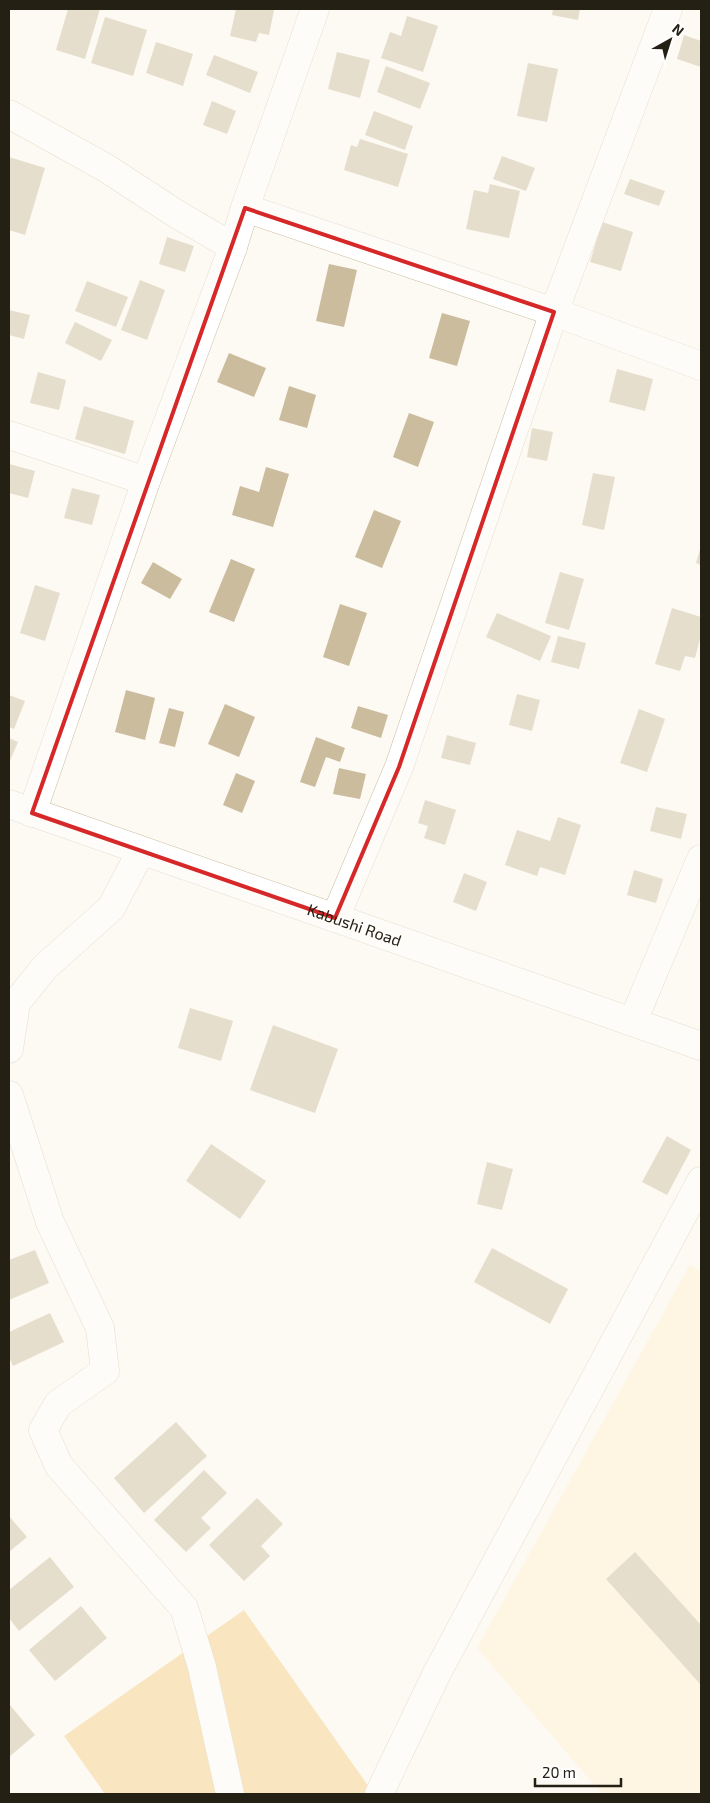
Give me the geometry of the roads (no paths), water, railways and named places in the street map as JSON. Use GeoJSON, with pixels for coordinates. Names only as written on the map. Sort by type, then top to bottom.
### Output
{"type":"FeatureCollection","features":[{"type":"Feature","properties":{"kind":"street"},"geometry":{"type":"LineString","coordinates":[[21,808],[233,247],[315,9]]}},
{"type":"Feature","properties":{"kind":"street"},"geometry":{"type":"LineString","coordinates":[[335,918],[399,767],[554,312],[668,9]]}},
{"type":"Feature","properties":{"kind":"street"},"geometry":{"type":"LineString","coordinates":[[9,114],[106,168],[175,213],[233,247]]}},
{"type":"Feature","properties":{"kind":"street"},"geometry":{"type":"LineString","coordinates":[[245,208],[554,312],[701,366]]}},
{"type":"Feature","properties":{"kind":"street"},"geometry":{"type":"LineString","coordinates":[[9,435],[146,481]]}},
{"type":"Feature","properties":{"kind":"street","name":"Kabushi Road"},"geometry":{"type":"LineString","coordinates":[[21,808],[701,1046]]}},
{"type":"Feature","properties":{"kind":"street"},"geometry":{"type":"LineString","coordinates":[[9,1049],[16,1003],[45,967],[111,908],[141,851]]}},
{"type":"Feature","properties":{"kind":"street"},"geometry":{"type":"LineString","coordinates":[[633,1021],[701,859]]}},
{"type":"Feature","properties":{"kind":"street"},"geometry":{"type":"LineString","coordinates":[[9,1095],[50,1222],[100,1328],[106,1371],[58,1404],[43,1430],[59,1466],[184,1608],[202,1667],[230,1794]]}},
{"type":"Feature","properties":{"kind":"street"},"geometry":{"type":"LineString","coordinates":[[379,1794],[437,1673],[701,1181]]}}]}
